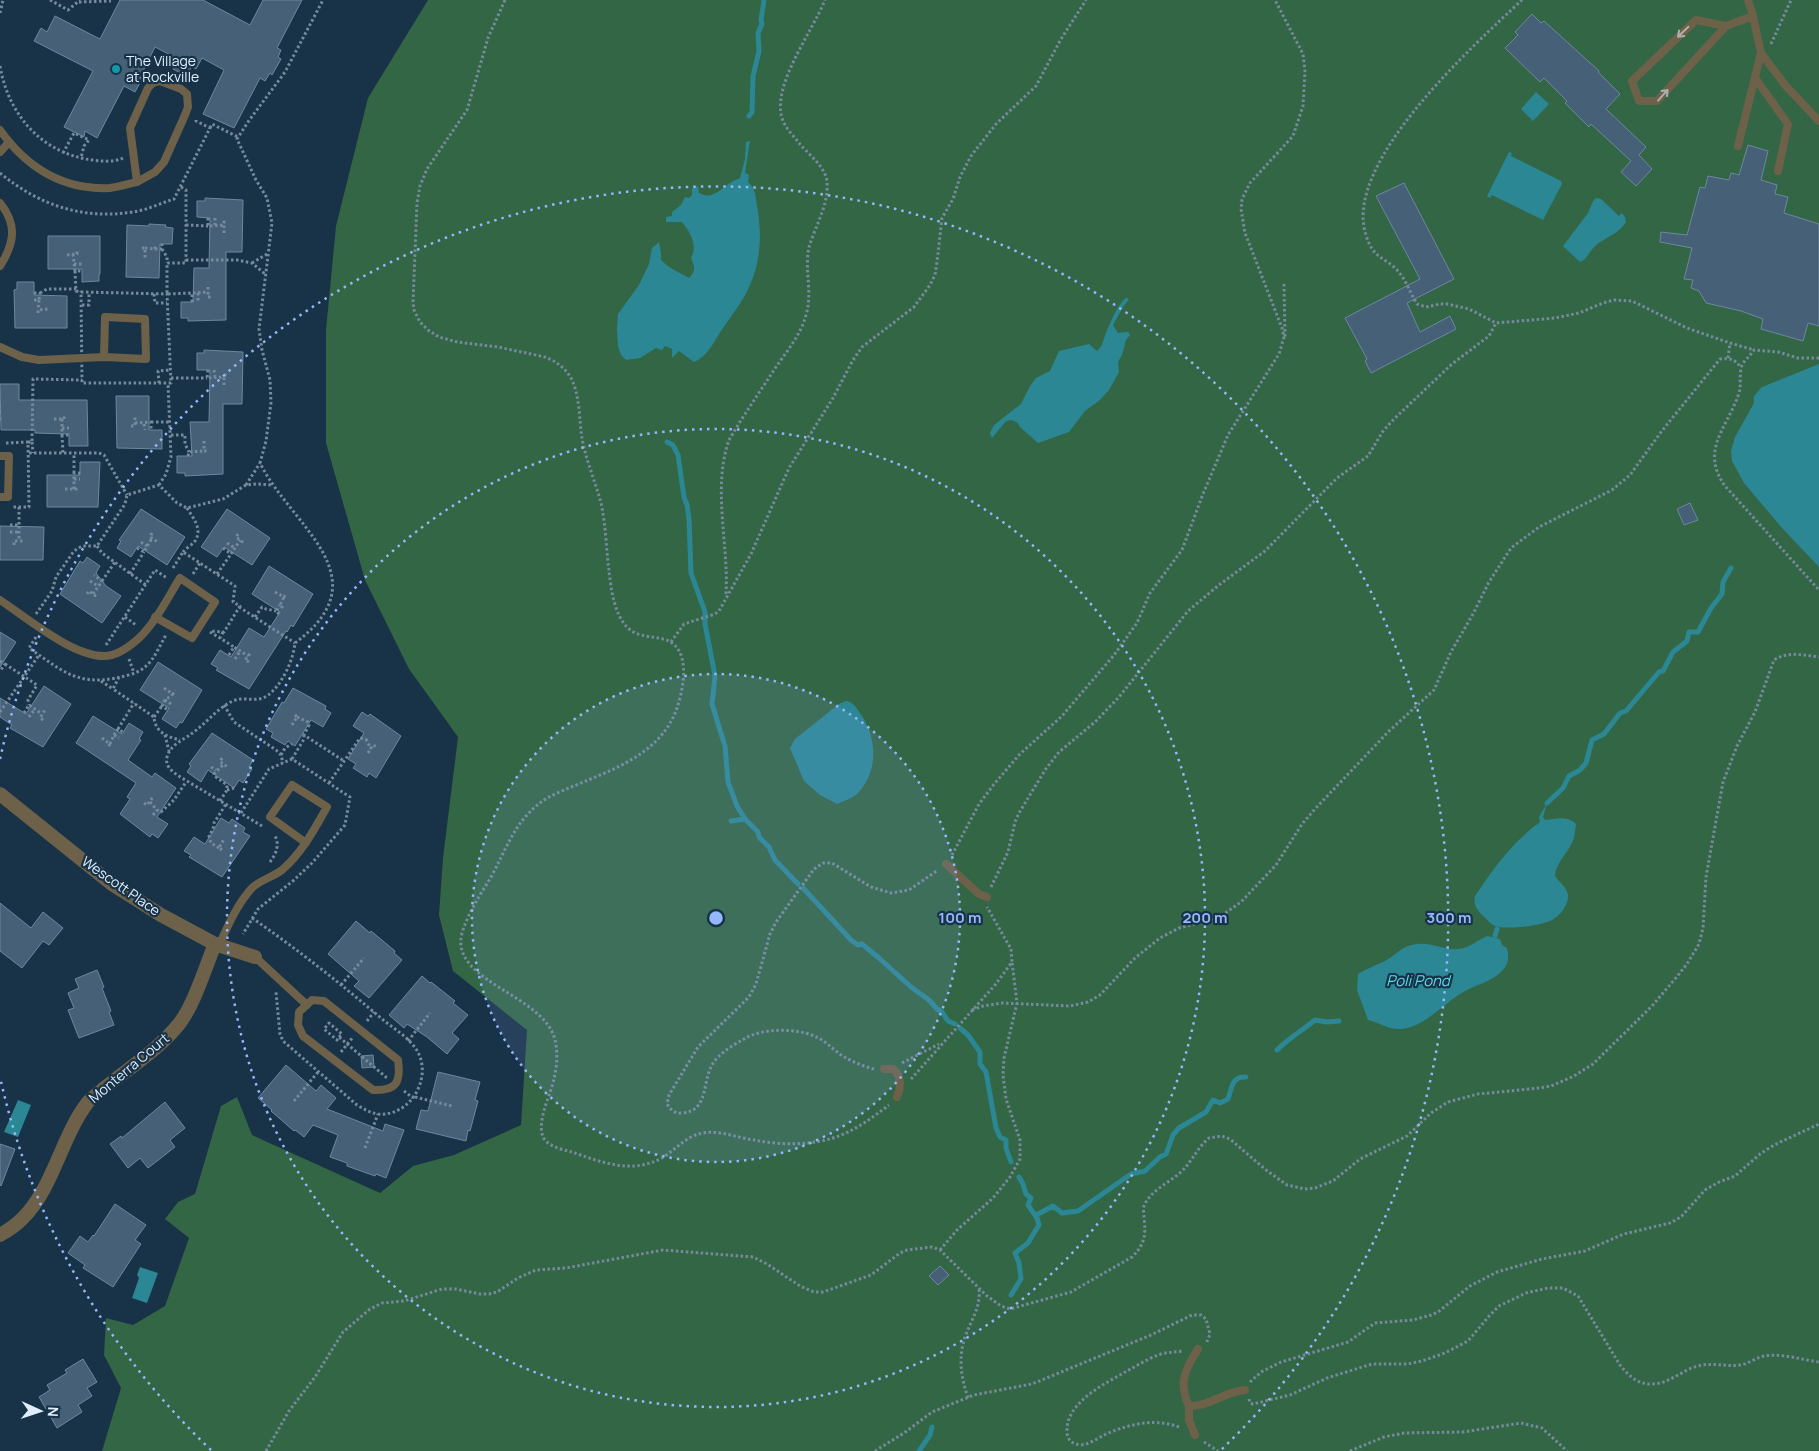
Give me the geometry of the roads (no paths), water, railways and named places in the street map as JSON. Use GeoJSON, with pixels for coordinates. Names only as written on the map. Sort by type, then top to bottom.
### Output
{"type":"FeatureCollection","features":[{"type":"Feature","properties":{"kind":"street","name":"Wescott Place"},"geometry":{"type":"LineString","coordinates":[[0,794],[112,884],[161,915],[217,944],[255,957]]}},
{"type":"Feature","properties":{"kind":"street","name":"Monterra Court"},"geometry":{"type":"LineString","coordinates":[[0,1235],[22,1220],[40,1195],[78,1115],[88,1102],[161,1042],[180,1023],[217,944]]}},
{"type":"Feature","properties":{"kind":"lane"},"geometry":{"type":"LineString","coordinates":[[1748,0],[1763,56],[1785,85],[1819,121]]}},
{"type":"Feature","properties":{"kind":"lane"},"geometry":{"type":"LineString","coordinates":[[1726,26],[1696,20],[1632,80],[1639,101],[1657,101],[1726,26],[1753,16]]}},
{"type":"Feature","properties":{"kind":"lane"},"geometry":{"type":"LineString","coordinates":[[1738,146],[1755,78],[1763,56]]}},
{"type":"Feature","properties":{"kind":"lane"},"geometry":{"type":"LineString","coordinates":[[1755,78],[1788,124],[1778,171]]}},
{"type":"Feature","properties":{"kind":"lane"},"geometry":{"type":"LineString","coordinates":[[0,130],[21,155],[46,174],[72,185],[110,188],[137,182],[154,172],[164,162],[186,115],[187,94],[167,82],[153,83],[148,88],[130,128],[137,182]]}},
{"type":"Feature","properties":{"kind":"lane"},"geometry":{"type":"LineString","coordinates":[[0,152],[9,142]]}},
{"type":"Feature","properties":{"kind":"lane"},"geometry":{"type":"LineString","coordinates":[[0,203],[6,211],[12,226],[11,247],[0,266]]}},
{"type":"Feature","properties":{"kind":"lane"},"geometry":{"type":"LineString","coordinates":[[0,347],[22,357],[39,360],[104,357],[146,359],[145,319],[105,317],[104,357]]}},
{"type":"Feature","properties":{"kind":"lane"},"geometry":{"type":"LineString","coordinates":[[0,456],[9,456],[8,497],[0,497]]}},
{"type":"Feature","properties":{"kind":"lane"},"geometry":{"type":"LineString","coordinates":[[0,600],[61,641],[88,654],[106,656],[124,650],[140,638],[180,578],[215,602],[192,638],[155,617]]}},
{"type":"Feature","properties":{"kind":"lane"},"geometry":{"type":"LineString","coordinates":[[217,944],[233,915],[252,888],[281,871],[306,843],[327,808],[292,785],[270,817],[306,843]]}},
{"type":"Feature","properties":{"kind":"lane"},"geometry":{"type":"LineString","coordinates":[[946,864],[979,894],[987,897]]}},
{"type":"Feature","properties":{"kind":"lane"},"geometry":{"type":"LineString","coordinates":[[255,957],[307,1005]]}},
{"type":"Feature","properties":{"kind":"lane"},"geometry":{"type":"LineString","coordinates":[[312,1000],[324,1000],[398,1060],[400,1072],[395,1085],[386,1091],[373,1090],[303,1036],[298,1025],[299,1012],[307,1005],[312,1000]]}},
{"type":"Feature","properties":{"kind":"lane"},"geometry":{"type":"LineString","coordinates":[[884,1069],[893,1069],[898,1075],[900,1085],[897,1097]]}},
{"type":"Feature","properties":{"kind":"lane"},"geometry":{"type":"LineString","coordinates":[[1194,1435],[1188,1420],[1189,1406],[1184,1392],[1184,1378],[1187,1366],[1198,1349]]}},
{"type":"Feature","properties":{"kind":"lane"},"geometry":{"type":"LineString","coordinates":[[1189,1406],[1198,1406],[1210,1400],[1245,1390]]}},
{"type":"Feature","properties":{"kind":"water"},"geometry":{"type":"Polygon","coordinates":[[[1536,92],[1549,104],[1533,121],[1521,109],[1536,92]]]}},
{"type":"Feature","properties":{"kind":"water"},"geometry":{"type":"Polygon","coordinates":[[[750,141],[745,173],[749,175],[748,182],[756,196],[760,226],[760,246],[754,276],[744,297],[710,349],[699,360],[694,362],[679,351],[672,358],[672,349],[665,346],[662,350],[656,348],[640,358],[626,360],[621,355],[618,346],[618,314],[639,285],[649,264],[652,248],[659,242],[661,260],[674,270],[689,278],[694,271],[691,258],[694,248],[690,234],[682,222],[666,222],[666,217],[672,216],[672,212],[681,205],[685,197],[689,198],[692,195],[692,188],[698,186],[699,193],[709,195],[740,178],[745,159],[746,142],[750,141]]]}},
{"type":"Feature","properties":{"kind":"water"},"geometry":{"type":"Polygon","coordinates":[[[1509,152],[1512,153],[1511,156],[1561,181],[1562,184],[1543,220],[1492,195],[1490,198],[1487,196],[1509,152]]]}},
{"type":"Feature","properties":{"kind":"water"},"geometry":{"type":"Polygon","coordinates":[[[1596,198],[1601,199],[1619,216],[1622,213],[1626,222],[1616,232],[1596,245],[1585,259],[1580,262],[1563,246],[1588,213],[1596,198]]]}},
{"type":"Feature","properties":{"kind":"water"},"geometry":{"type":"Polygon","coordinates":[[[1126,298],[1129,299],[1113,325],[1118,333],[1128,332],[1130,335],[1126,340],[1118,362],[1119,372],[1109,390],[1100,400],[1085,411],[1069,432],[1038,443],[1018,423],[1012,420],[1006,421],[992,438],[990,433],[994,425],[1021,404],[1036,378],[1050,371],[1059,351],[1089,344],[1097,351],[1099,349],[1114,314],[1126,298]]]}},
{"type":"Feature","properties":{"kind":"water"},"geometry":{"type":"Polygon","coordinates":[[[1819,364],[1819,567],[1782,528],[1744,483],[1732,461],[1731,451],[1735,437],[1754,403],[1754,396],[1762,387],[1819,364]]]}},
{"type":"Feature","properties":{"kind":"water"},"geometry":{"type":"Polygon","coordinates":[[[846,701],[854,705],[866,722],[870,732],[873,753],[870,774],[865,784],[851,798],[837,804],[820,795],[804,781],[790,748],[795,739],[839,704],[846,701]]]}},
{"type":"Feature","properties":{"kind":"water"},"geometry":{"type":"Polygon","coordinates":[[[1547,803],[1543,817],[1545,820],[1569,819],[1576,824],[1573,841],[1559,863],[1555,876],[1566,890],[1568,895],[1567,902],[1558,916],[1547,922],[1532,926],[1495,926],[1477,909],[1475,896],[1512,847],[1540,822],[1539,817],[1547,803]]]}},
{"type":"Feature","properties":{"kind":"water","name":"Poli Pond"},"geometry":{"type":"Polygon","coordinates":[[[1487,936],[1500,939],[1502,945],[1507,948],[1507,962],[1499,974],[1465,991],[1425,1020],[1409,1027],[1401,1029],[1392,1028],[1368,1020],[1357,990],[1358,974],[1387,960],[1411,945],[1423,944],[1459,949],[1467,947],[1487,936]]]}},
{"type":"Feature","properties":{"kind":"water"},"geometry":{"type":"Polygon","coordinates":[[[18,1100],[31,1105],[18,1137],[4,1132],[18,1100]]]}},
{"type":"Feature","properties":{"kind":"water"},"geometry":{"type":"Polygon","coordinates":[[[140,1267],[158,1273],[147,1303],[132,1298],[139,1278],[137,1275],[140,1267]]]}},
{"type":"Feature","properties":{"kind":"waterway"},"geometry":{"type":"LineString","coordinates":[[749,116],[752,112],[753,76],[759,51],[758,33],[762,24],[764,0]]}},
{"type":"Feature","properties":{"kind":"waterway"},"geometry":{"type":"LineString","coordinates":[[667,442],[673,445],[678,455],[689,519],[691,573],[705,612],[705,624],[715,676],[712,704],[724,743]]}},
{"type":"Feature","properties":{"kind":"waterway"},"geometry":{"type":"LineString","coordinates":[[1547,803],[1563,788],[1569,776],[1580,770],[1586,763],[1592,740],[1604,734],[1620,713],[1626,711],[1659,672],[1663,671],[1673,652],[1687,641],[1689,632],[1698,632],[1711,608],[1722,594],[1723,582],[1731,568]]}},
{"type":"Feature","properties":{"kind":"waterway"},"geometry":{"type":"LineString","coordinates":[[725,746],[728,782],[737,806],[745,819],[758,832],[759,837],[769,847],[775,860],[798,884]]}},
{"type":"Feature","properties":{"kind":"waterway"},"geometry":{"type":"LineString","coordinates":[[731,821],[745,819]]}},
{"type":"Feature","properties":{"kind":"waterway"},"geometry":{"type":"LineString","coordinates":[[803,888],[851,940],[858,945],[862,944],[911,987],[929,1000],[942,1012],[948,1021],[955,1024]]}},
{"type":"Feature","properties":{"kind":"waterway"},"geometry":{"type":"LineString","coordinates":[[1495,936],[1497,929]]}},
{"type":"Feature","properties":{"kind":"waterway"},"geometry":{"type":"LineString","coordinates":[[1277,1050],[1315,1020],[1339,1021]]}},
{"type":"Feature","properties":{"kind":"waterway"},"geometry":{"type":"LineString","coordinates":[[960,1028],[968,1035],[980,1052],[980,1064],[986,1072],[996,1128],[1000,1137],[1006,1140],[1006,1148],[1011,1162]]}},
{"type":"Feature","properties":{"kind":"waterway"},"geometry":{"type":"LineString","coordinates":[[1036,1217],[1053,1206],[1062,1213],[1078,1211],[1131,1174],[1145,1171],[1166,1154],[1173,1135],[1179,1128],[1206,1112],[1213,1100],[1220,1103],[1228,1099],[1235,1080],[1246,1077]]}},
{"type":"Feature","properties":{"kind":"waterway"},"geometry":{"type":"LineString","coordinates":[[1011,1295],[1021,1279],[1019,1263],[1015,1253],[1028,1243],[1039,1225],[1037,1218],[1028,1205],[1031,1198],[1026,1194],[1019,1177]]}},
{"type":"Feature","properties":{"kind":"waterway"},"geometry":{"type":"LineString","coordinates":[[919,1451],[930,1435],[932,1427]]}},
{"type":"Feature","properties":{"kind":"place","name":"The Village at Rockville"},"geometry":{"type":"Point","coordinates":[116,69]}}]}
